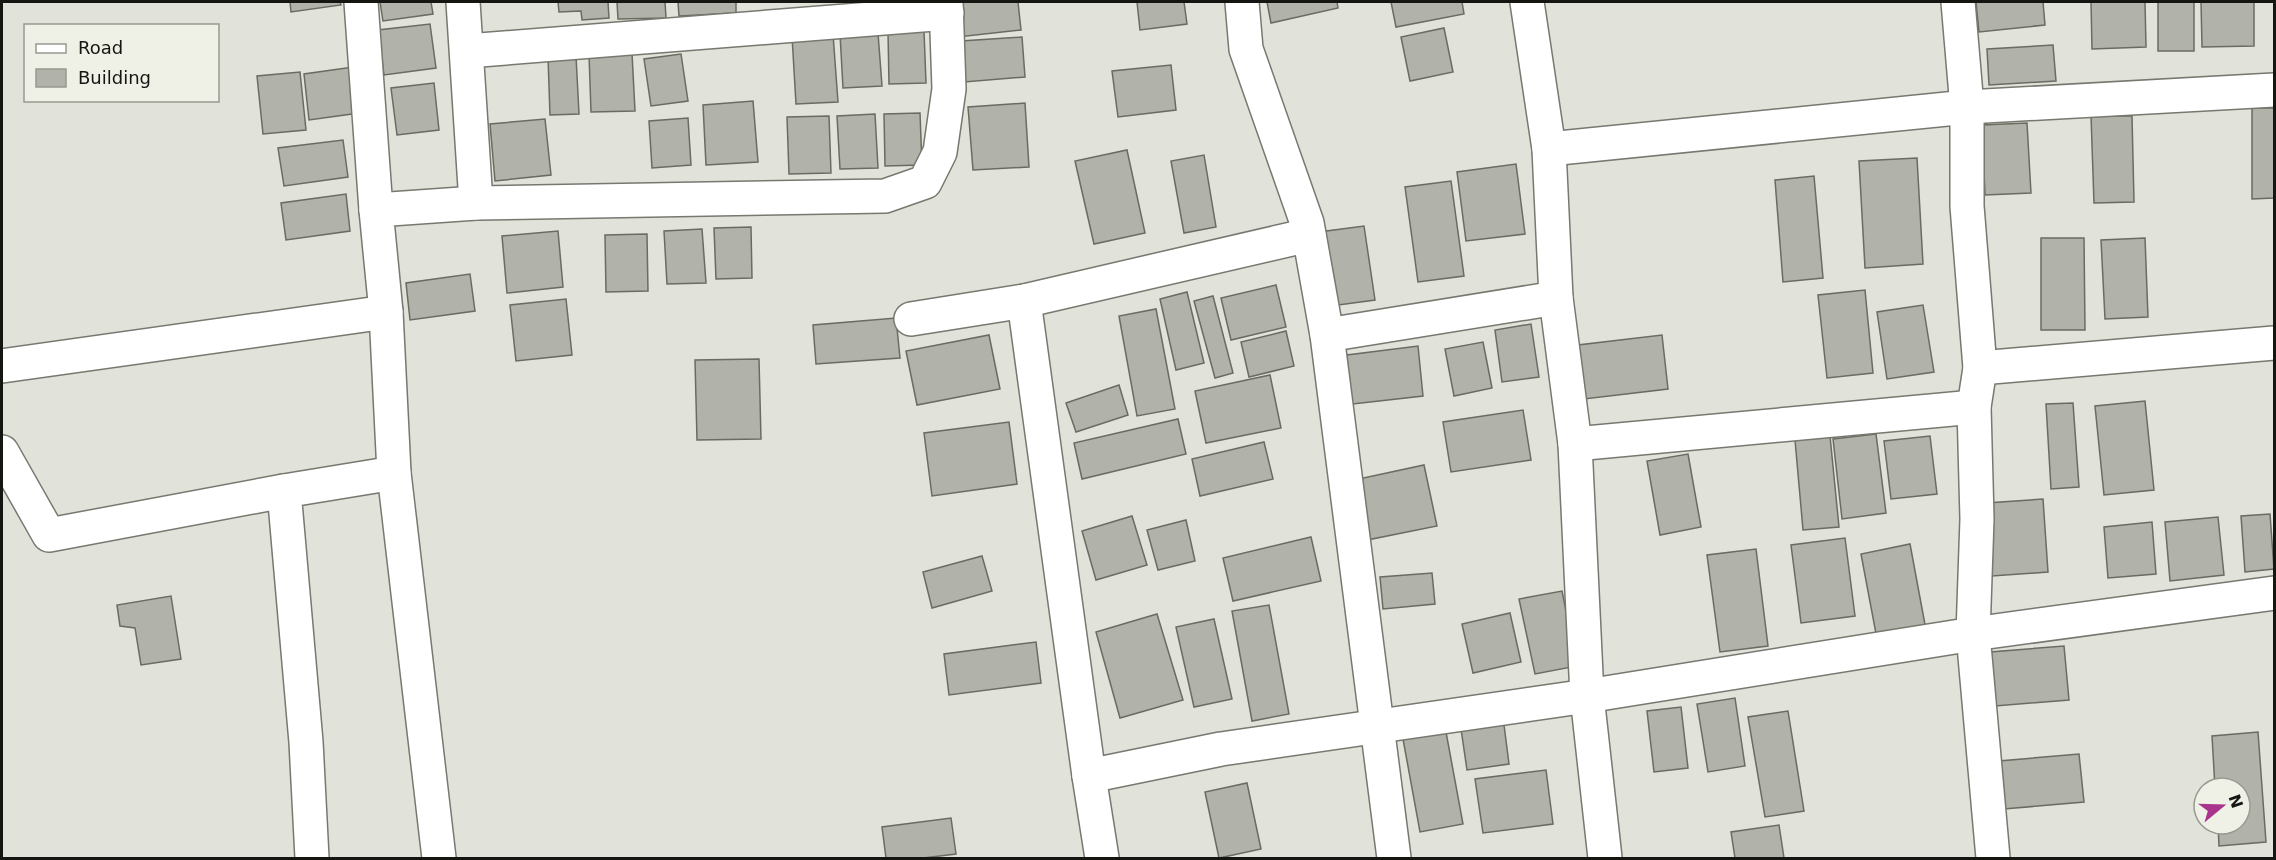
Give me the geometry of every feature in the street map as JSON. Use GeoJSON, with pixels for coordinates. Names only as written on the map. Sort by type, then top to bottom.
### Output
{"type":"FeatureCollection","features":[{"type":"Feature","properties":{"kind":"street"},"geometry":{"type":"LineString","coordinates":[[362,2],[376,210],[386,312],[394,473],[439,858]]}},
{"type":"Feature","properties":{"kind":"street"},"geometry":{"type":"LineString","coordinates":[[463,2],[477,203]]}},
{"type":"Feature","properties":{"kind":"street"},"geometry":{"type":"LineString","coordinates":[[1242,2],[1246,49],[1309,235],[1327,335],[1394,858]]}},
{"type":"Feature","properties":{"kind":"street"},"geometry":{"type":"LineString","coordinates":[[1527,2],[1549,149],[1556,298],[1575,444],[1587,696],[1605,858]]}},
{"type":"Feature","properties":{"kind":"street"},"geometry":{"type":"LineString","coordinates":[[1958,2],[1967,107],[1967,206],[1980,368],[1974,407],[1977,519],[1973,634],[1993,858]]}},
{"type":"Feature","properties":{"kind":"street"},"geometry":{"type":"LineString","coordinates":[[376,210],[477,203],[885,196],[925,182],[940,152],[949,89],[946,8],[466,51]]}},
{"type":"Feature","properties":{"kind":"street"},"geometry":{"type":"LineString","coordinates":[[1549,149],[1967,107],[2274,90]]}},
{"type":"Feature","properties":{"kind":"street"},"geometry":{"type":"LineString","coordinates":[[911,319],[1024,301],[1309,235]]}},
{"type":"Feature","properties":{"kind":"street"},"geometry":{"type":"LineString","coordinates":[[1327,335],[1556,298]]}},
{"type":"Feature","properties":{"kind":"street"},"geometry":{"type":"LineString","coordinates":[[1024,301],[1102,858]]}},
{"type":"Feature","properties":{"kind":"street"},"geometry":{"type":"LineString","coordinates":[[2,366],[386,312]]}},
{"type":"Feature","properties":{"kind":"street"},"geometry":{"type":"LineString","coordinates":[[1980,368],[2274,343]]}},
{"type":"Feature","properties":{"kind":"street"},"geometry":{"type":"LineString","coordinates":[[1575,444],[1974,407]]}},
{"type":"Feature","properties":{"kind":"street"},"geometry":{"type":"LineString","coordinates":[[2,452],[49,535],[394,473]]}},
{"type":"Feature","properties":{"kind":"street"},"geometry":{"type":"LineString","coordinates":[[284,491],[306,742],[312,858]]}},
{"type":"Feature","properties":{"kind":"street"},"geometry":{"type":"LineString","coordinates":[[1089,776],[1221,748],[1587,696],[1973,634],[2274,593]]}},
{"type":"Feature","properties":{"kind":"building"},"geometry":{"type":"Polygon","coordinates":[[[290,2],[340,2],[341,5],[291,12],[290,2]]]}},
{"type":"Feature","properties":{"kind":"building"},"geometry":{"type":"Polygon","coordinates":[[[380,2],[431,2],[433,14],[383,21],[380,2]]]}},
{"type":"Feature","properties":{"kind":"building"},"geometry":{"type":"Polygon","coordinates":[[[558,2],[608,2],[609,18],[582,20],[581,11],[559,12],[558,2]]]}},
{"type":"Feature","properties":{"kind":"building"},"geometry":{"type":"Polygon","coordinates":[[[617,2],[665,2],[666,18],[618,19],[617,2]]]}},
{"type":"Feature","properties":{"kind":"building"},"geometry":{"type":"Polygon","coordinates":[[[678,2],[736,2],[736,13],[679,16],[678,2]]]}},
{"type":"Feature","properties":{"kind":"building"},"geometry":{"type":"Polygon","coordinates":[[[954,2],[1018,2],[1021,30],[958,37],[954,2]]]}},
{"type":"Feature","properties":{"kind":"building"},"geometry":{"type":"Polygon","coordinates":[[[1137,2],[1184,2],[1187,24],[1140,30],[1137,2]]]}},
{"type":"Feature","properties":{"kind":"building"},"geometry":{"type":"Polygon","coordinates":[[[1267,2],[1337,2],[1338,8],[1271,23],[1267,2]]]}},
{"type":"Feature","properties":{"kind":"building"},"geometry":{"type":"Polygon","coordinates":[[[1391,2],[1462,2],[1464,14],[1396,27],[1391,2]]]}},
{"type":"Feature","properties":{"kind":"building"},"geometry":{"type":"Polygon","coordinates":[[[1976,2],[2043,2],[2045,25],[1979,32],[1976,2]]]}},
{"type":"Feature","properties":{"kind":"building"},"geometry":{"type":"Polygon","coordinates":[[[2091,2],[2145,2],[2146,47],[2092,49],[2091,2]]]}},
{"type":"Feature","properties":{"kind":"building"},"geometry":{"type":"Polygon","coordinates":[[[2158,2],[2194,2],[2194,51],[2158,51],[2158,2]]]}},
{"type":"Feature","properties":{"kind":"building"},"geometry":{"type":"Polygon","coordinates":[[[2201,2],[2254,2],[2254,46],[2202,47],[2201,2]]]}},
{"type":"Feature","properties":{"kind":"building"},"geometry":{"type":"Polygon","coordinates":[[[430,24],[436,68],[384,75],[378,30],[430,24]]]}},
{"type":"Feature","properties":{"kind":"building"},"geometry":{"type":"Polygon","coordinates":[[[1444,28],[1453,72],[1410,81],[1401,37],[1444,28]]]}},
{"type":"Feature","properties":{"kind":"building"},"geometry":{"type":"Polygon","coordinates":[[[924,31],[926,83],[889,84],[888,32],[924,31]]]}},
{"type":"Feature","properties":{"kind":"building"},"geometry":{"type":"Polygon","coordinates":[[[878,33],[882,86],[843,88],[840,34],[878,33]]]}},
{"type":"Feature","properties":{"kind":"building"},"geometry":{"type":"Polygon","coordinates":[[[833,34],[838,102],[796,104],[792,36],[833,34]]]}},
{"type":"Feature","properties":{"kind":"building"},"geometry":{"type":"Polygon","coordinates":[[[1022,37],[1025,77],[964,82],[961,41],[1022,37]]]}},
{"type":"Feature","properties":{"kind":"building"},"geometry":{"type":"Polygon","coordinates":[[[2053,45],[2056,81],[1989,85],[1987,49],[2053,45]]]}},
{"type":"Feature","properties":{"kind":"building"},"geometry":{"type":"Polygon","coordinates":[[[632,53],[635,111],[591,112],[589,54],[632,53]]]}},
{"type":"Feature","properties":{"kind":"building"},"geometry":{"type":"Polygon","coordinates":[[[681,54],[688,101],[651,106],[644,59],[681,54]]]}},
{"type":"Feature","properties":{"kind":"building"},"geometry":{"type":"Polygon","coordinates":[[[576,56],[579,114],[550,115],[548,57],[576,56]]]}},
{"type":"Feature","properties":{"kind":"building"},"geometry":{"type":"Polygon","coordinates":[[[1171,65],[1176,110],[1118,117],[1112,71],[1171,65]]]}},
{"type":"Feature","properties":{"kind":"building"},"geometry":{"type":"Polygon","coordinates":[[[353,67],[359,113],[309,120],[304,74],[353,67]]]}},
{"type":"Feature","properties":{"kind":"building"},"geometry":{"type":"Polygon","coordinates":[[[300,72],[306,130],[263,134],[257,76],[300,72]]]}},
{"type":"Feature","properties":{"kind":"building"},"geometry":{"type":"Polygon","coordinates":[[[434,83],[439,130],[397,135],[391,88],[434,83]]]}},
{"type":"Feature","properties":{"kind":"building"},"geometry":{"type":"Polygon","coordinates":[[[753,101],[758,162],[706,165],[703,105],[753,101]]]}},
{"type":"Feature","properties":{"kind":"building"},"geometry":{"type":"Polygon","coordinates":[[[1025,103],[1029,167],[973,170],[968,107],[1025,103]]]}},
{"type":"Feature","properties":{"kind":"building"},"geometry":{"type":"Polygon","coordinates":[[[2252,108],[2274,108],[2274,198],[2252,199],[2252,108]]]}},
{"type":"Feature","properties":{"kind":"building"},"geometry":{"type":"Polygon","coordinates":[[[920,113],[922,165],[885,166],[884,114],[920,113]]]}},
{"type":"Feature","properties":{"kind":"building"},"geometry":{"type":"Polygon","coordinates":[[[875,114],[878,168],[840,169],[837,116],[875,114]]]}},
{"type":"Feature","properties":{"kind":"building"},"geometry":{"type":"Polygon","coordinates":[[[829,116],[831,173],[789,174],[787,117],[829,116]]]}},
{"type":"Feature","properties":{"kind":"building"},"geometry":{"type":"Polygon","coordinates":[[[2091,116],[2132,116],[2134,202],[2094,203],[2091,116]]]}},
{"type":"Feature","properties":{"kind":"building"},"geometry":{"type":"Polygon","coordinates":[[[688,118],[691,165],[652,168],[649,121],[688,118]]]}},
{"type":"Feature","properties":{"kind":"building"},"geometry":{"type":"Polygon","coordinates":[[[545,119],[551,175],[495,181],[490,124],[545,119]]]}},
{"type":"Feature","properties":{"kind":"building"},"geometry":{"type":"Polygon","coordinates":[[[2027,123],[2031,193],[1985,195],[1982,125],[2027,123]]]}},
{"type":"Feature","properties":{"kind":"building"},"geometry":{"type":"Polygon","coordinates":[[[343,140],[348,177],[284,186],[278,148],[343,140]]]}},
{"type":"Feature","properties":{"kind":"building"},"geometry":{"type":"Polygon","coordinates":[[[1127,150],[1145,233],[1094,244],[1075,161],[1127,150]]]}},
{"type":"Feature","properties":{"kind":"building"},"geometry":{"type":"Polygon","coordinates":[[[1204,155],[1216,227],[1184,233],[1171,161],[1204,155]]]}},
{"type":"Feature","properties":{"kind":"building"},"geometry":{"type":"Polygon","coordinates":[[[1917,158],[1923,264],[1865,268],[1859,161],[1917,158]]]}},
{"type":"Feature","properties":{"kind":"building"},"geometry":{"type":"Polygon","coordinates":[[[1516,164],[1525,234],[1466,241],[1457,172],[1516,164]]]}},
{"type":"Feature","properties":{"kind":"building"},"geometry":{"type":"Polygon","coordinates":[[[1814,176],[1823,278],[1783,282],[1775,180],[1814,176]]]}},
{"type":"Feature","properties":{"kind":"building"},"geometry":{"type":"Polygon","coordinates":[[[1451,181],[1464,276],[1418,282],[1405,187],[1451,181]]]}},
{"type":"Feature","properties":{"kind":"building"},"geometry":{"type":"Polygon","coordinates":[[[346,194],[350,231],[286,240],[281,203],[346,194]]]}},
{"type":"Feature","properties":{"kind":"building"},"geometry":{"type":"Polygon","coordinates":[[[1364,226],[1375,300],[1331,306],[1319,232],[1364,226]]]}},
{"type":"Feature","properties":{"kind":"building"},"geometry":{"type":"Polygon","coordinates":[[[751,227],[752,278],[716,279],[714,228],[751,227]]]}},
{"type":"Feature","properties":{"kind":"building"},"geometry":{"type":"Polygon","coordinates":[[[702,229],[706,283],[667,284],[664,231],[702,229]]]}},
{"type":"Feature","properties":{"kind":"building"},"geometry":{"type":"Polygon","coordinates":[[[558,231],[563,287],[507,293],[502,236],[558,231]]]}},
{"type":"Feature","properties":{"kind":"building"},"geometry":{"type":"Polygon","coordinates":[[[647,234],[648,291],[606,292],[605,235],[647,234]]]}},
{"type":"Feature","properties":{"kind":"building"},"geometry":{"type":"Polygon","coordinates":[[[2041,238],[2084,238],[2085,330],[2041,330],[2041,238]]]}},
{"type":"Feature","properties":{"kind":"building"},"geometry":{"type":"Polygon","coordinates":[[[2145,238],[2148,317],[2105,319],[2101,240],[2145,238]]]}},
{"type":"Feature","properties":{"kind":"building"},"geometry":{"type":"Polygon","coordinates":[[[470,274],[475,311],[410,320],[406,283],[470,274]]]}},
{"type":"Feature","properties":{"kind":"building"},"geometry":{"type":"Polygon","coordinates":[[[1276,285],[1286,327],[1231,340],[1221,298],[1276,285]]]}},
{"type":"Feature","properties":{"kind":"building"},"geometry":{"type":"Polygon","coordinates":[[[1865,290],[1873,373],[1827,378],[1818,295],[1865,290]]]}},
{"type":"Feature","properties":{"kind":"building"},"geometry":{"type":"Polygon","coordinates":[[[1187,292],[1204,363],[1176,370],[1160,299],[1187,292]]]}},
{"type":"Feature","properties":{"kind":"building"},"geometry":{"type":"Polygon","coordinates":[[[1213,296],[1233,373],[1215,378],[1194,301],[1213,296]]]}},
{"type":"Feature","properties":{"kind":"building"},"geometry":{"type":"Polygon","coordinates":[[[566,299],[572,355],[516,361],[510,305],[566,299]]]}},
{"type":"Feature","properties":{"kind":"building"},"geometry":{"type":"Polygon","coordinates":[[[1923,305],[1934,372],[1887,379],[1877,312],[1923,305]]]}},
{"type":"Feature","properties":{"kind":"building"},"geometry":{"type":"Polygon","coordinates":[[[1156,309],[1175,409],[1137,416],[1119,316],[1156,309]]]}},
{"type":"Feature","properties":{"kind":"building"},"geometry":{"type":"Polygon","coordinates":[[[896,318],[900,358],[816,364],[813,325],[896,318]]]}},
{"type":"Feature","properties":{"kind":"building"},"geometry":{"type":"Polygon","coordinates":[[[1531,324],[1539,377],[1502,382],[1495,330],[1531,324]]]}},
{"type":"Feature","properties":{"kind":"building"},"geometry":{"type":"Polygon","coordinates":[[[1286,331],[1294,366],[1249,377],[1241,342],[1286,331]]]}},
{"type":"Feature","properties":{"kind":"building"},"geometry":{"type":"Polygon","coordinates":[[[989,335],[1000,389],[917,405],[906,351],[989,335]]]}},
{"type":"Feature","properties":{"kind":"building"},"geometry":{"type":"Polygon","coordinates":[[[1662,335],[1668,389],[1584,399],[1578,345],[1662,335]]]}},
{"type":"Feature","properties":{"kind":"building"},"geometry":{"type":"Polygon","coordinates":[[[1483,342],[1492,388],[1454,396],[1445,349],[1483,342]]]}},
{"type":"Feature","properties":{"kind":"building"},"geometry":{"type":"Polygon","coordinates":[[[1418,346],[1423,396],[1344,405],[1339,356],[1418,346]]]}},
{"type":"Feature","properties":{"kind":"building"},"geometry":{"type":"Polygon","coordinates":[[[759,359],[761,439],[697,440],[695,360],[759,359]]]}},
{"type":"Feature","properties":{"kind":"building"},"geometry":{"type":"Polygon","coordinates":[[[1270,375],[1281,428],[1206,443],[1195,391],[1270,375]]]}},
{"type":"Feature","properties":{"kind":"building"},"geometry":{"type":"Polygon","coordinates":[[[1119,385],[1128,415],[1076,432],[1066,403],[1119,385]]]}},
{"type":"Feature","properties":{"kind":"building"},"geometry":{"type":"Polygon","coordinates":[[[2145,401],[2154,490],[2104,495],[2095,406],[2145,401]]]}},
{"type":"Feature","properties":{"kind":"building"},"geometry":{"type":"Polygon","coordinates":[[[2073,403],[2079,487],[2051,489],[2046,404],[2073,403]]]}},
{"type":"Feature","properties":{"kind":"building"},"geometry":{"type":"Polygon","coordinates":[[[1523,410],[1531,460],[1451,472],[1443,422],[1523,410]]]}},
{"type":"Feature","properties":{"kind":"building"},"geometry":{"type":"Polygon","coordinates":[[[1178,419],[1186,454],[1082,479],[1074,443],[1178,419]]]}},
{"type":"Feature","properties":{"kind":"building"},"geometry":{"type":"Polygon","coordinates":[[[1009,422],[1017,484],[932,496],[924,433],[1009,422]]]}},
{"type":"Feature","properties":{"kind":"building"},"geometry":{"type":"Polygon","coordinates":[[[1876,434],[1886,513],[1842,519],[1833,439],[1876,434]]]}},
{"type":"Feature","properties":{"kind":"building"},"geometry":{"type":"Polygon","coordinates":[[[1830,436],[1839,527],[1803,530],[1795,440],[1830,436]]]}},
{"type":"Feature","properties":{"kind":"building"},"geometry":{"type":"Polygon","coordinates":[[[1930,436],[1937,494],[1891,499],[1884,441],[1930,436]]]}},
{"type":"Feature","properties":{"kind":"building"},"geometry":{"type":"Polygon","coordinates":[[[1264,442],[1273,479],[1200,496],[1192,459],[1264,442]]]}},
{"type":"Feature","properties":{"kind":"building"},"geometry":{"type":"Polygon","coordinates":[[[1688,454],[1701,527],[1660,535],[1647,461],[1688,454]]]}},
{"type":"Feature","properties":{"kind":"building"},"geometry":{"type":"Polygon","coordinates":[[[1424,465],[1437,526],[1367,540],[1354,480],[1424,465]]]}},
{"type":"Feature","properties":{"kind":"building"},"geometry":{"type":"Polygon","coordinates":[[[2043,499],[2048,572],[1992,576],[1986,503],[2043,499]]]}},
{"type":"Feature","properties":{"kind":"building"},"geometry":{"type":"Polygon","coordinates":[[[2270,514],[2274,569],[2245,572],[2241,516],[2270,514]]]}},
{"type":"Feature","properties":{"kind":"building"},"geometry":{"type":"Polygon","coordinates":[[[1132,516],[1147,565],[1096,580],[1082,531],[1132,516]]]}},
{"type":"Feature","properties":{"kind":"building"},"geometry":{"type":"Polygon","coordinates":[[[2218,517],[2224,575],[2170,581],[2165,522],[2218,517]]]}},
{"type":"Feature","properties":{"kind":"building"},"geometry":{"type":"Polygon","coordinates":[[[1186,520],[1195,561],[1158,570],[1147,530],[1186,520]]]}},
{"type":"Feature","properties":{"kind":"building"},"geometry":{"type":"Polygon","coordinates":[[[2152,522],[2156,574],[2108,578],[2104,527],[2152,522]]]}},
{"type":"Feature","properties":{"kind":"building"},"geometry":{"type":"Polygon","coordinates":[[[1311,537],[1321,581],[1233,601],[1223,558],[1311,537]]]}},
{"type":"Feature","properties":{"kind":"building"},"geometry":{"type":"Polygon","coordinates":[[[1845,538],[1855,616],[1801,623],[1791,545],[1845,538]]]}},
{"type":"Feature","properties":{"kind":"building"},"geometry":{"type":"Polygon","coordinates":[[[1910,544],[1926,630],[1877,639],[1861,554],[1910,544]]]}},
{"type":"Feature","properties":{"kind":"building"},"geometry":{"type":"Polygon","coordinates":[[[1756,549],[1768,646],[1720,652],[1707,555],[1756,549]]]}},
{"type":"Feature","properties":{"kind":"building"},"geometry":{"type":"Polygon","coordinates":[[[982,556],[992,591],[932,608],[923,572],[982,556]]]}},
{"type":"Feature","properties":{"kind":"building"},"geometry":{"type":"Polygon","coordinates":[[[1432,573],[1435,604],[1383,609],[1380,577],[1432,573]]]}},
{"type":"Feature","properties":{"kind":"building"},"geometry":{"type":"Polygon","coordinates":[[[1562,591],[1577,666],[1535,674],[1519,599],[1562,591]]]}},
{"type":"Feature","properties":{"kind":"building"},"geometry":{"type":"Polygon","coordinates":[[[171,596],[181,659],[141,665],[135,628],[120,626],[117,605],[171,596]]]}},
{"type":"Feature","properties":{"kind":"building"},"geometry":{"type":"Polygon","coordinates":[[[1269,605],[1289,714],[1252,721],[1232,611],[1269,605]]]}},
{"type":"Feature","properties":{"kind":"building"},"geometry":{"type":"Polygon","coordinates":[[[1510,613],[1521,662],[1473,673],[1462,624],[1510,613]]]}},
{"type":"Feature","properties":{"kind":"building"},"geometry":{"type":"Polygon","coordinates":[[[1157,614],[1183,700],[1120,718],[1096,632],[1157,614]]]}},
{"type":"Feature","properties":{"kind":"building"},"geometry":{"type":"Polygon","coordinates":[[[1214,619],[1232,699],[1194,707],[1176,627],[1214,619]]]}},
{"type":"Feature","properties":{"kind":"building"},"geometry":{"type":"Polygon","coordinates":[[[1036,642],[1041,683],[949,695],[944,654],[1036,642]]]}},
{"type":"Feature","properties":{"kind":"building"},"geometry":{"type":"Polygon","coordinates":[[[2064,646],[2069,700],[1995,706],[1990,652],[2064,646]]]}},
{"type":"Feature","properties":{"kind":"building"},"geometry":{"type":"Polygon","coordinates":[[[1735,698],[1745,766],[1708,772],[1697,704],[1735,698]]]}},
{"type":"Feature","properties":{"kind":"building"},"geometry":{"type":"Polygon","coordinates":[[[1681,707],[1688,768],[1654,772],[1647,711],[1681,707]]]}},
{"type":"Feature","properties":{"kind":"building"},"geometry":{"type":"Polygon","coordinates":[[[1788,711],[1804,811],[1765,817],[1748,717],[1788,711]]]}},
{"type":"Feature","properties":{"kind":"building"},"geometry":{"type":"Polygon","coordinates":[[[1503,717],[1509,764],[1467,770],[1460,722],[1503,717]]]}},
{"type":"Feature","properties":{"kind":"building"},"geometry":{"type":"Polygon","coordinates":[[[1446,732],[1463,824],[1420,832],[1403,739],[1446,732]]]}},
{"type":"Feature","properties":{"kind":"building"},"geometry":{"type":"Polygon","coordinates":[[[2258,732],[2266,842],[2219,846],[2219,836],[2252,836],[2252,776],[2214,776],[2212,736],[2258,732]]]}},
{"type":"Feature","properties":{"kind":"building"},"geometry":{"type":"Polygon","coordinates":[[[2079,754],[2084,802],[2004,809],[1999,761],[2079,754]]]}},
{"type":"Feature","properties":{"kind":"building"},"geometry":{"type":"Polygon","coordinates":[[[1546,770],[1553,824],[1483,833],[1475,779],[1546,770]]]}},
{"type":"Feature","properties":{"kind":"building"},"geometry":{"type":"Polygon","coordinates":[[[1247,783],[1261,849],[1219,858],[1205,792],[1247,783]]]}},
{"type":"Feature","properties":{"kind":"building"},"geometry":{"type":"Polygon","coordinates":[[[951,818],[956,854],[923,858],[886,858],[882,827],[951,818]]]}},
{"type":"Feature","properties":{"kind":"building"},"geometry":{"type":"Polygon","coordinates":[[[1779,825],[1784,858],[1735,858],[1731,832],[1779,825]]]}}]}
